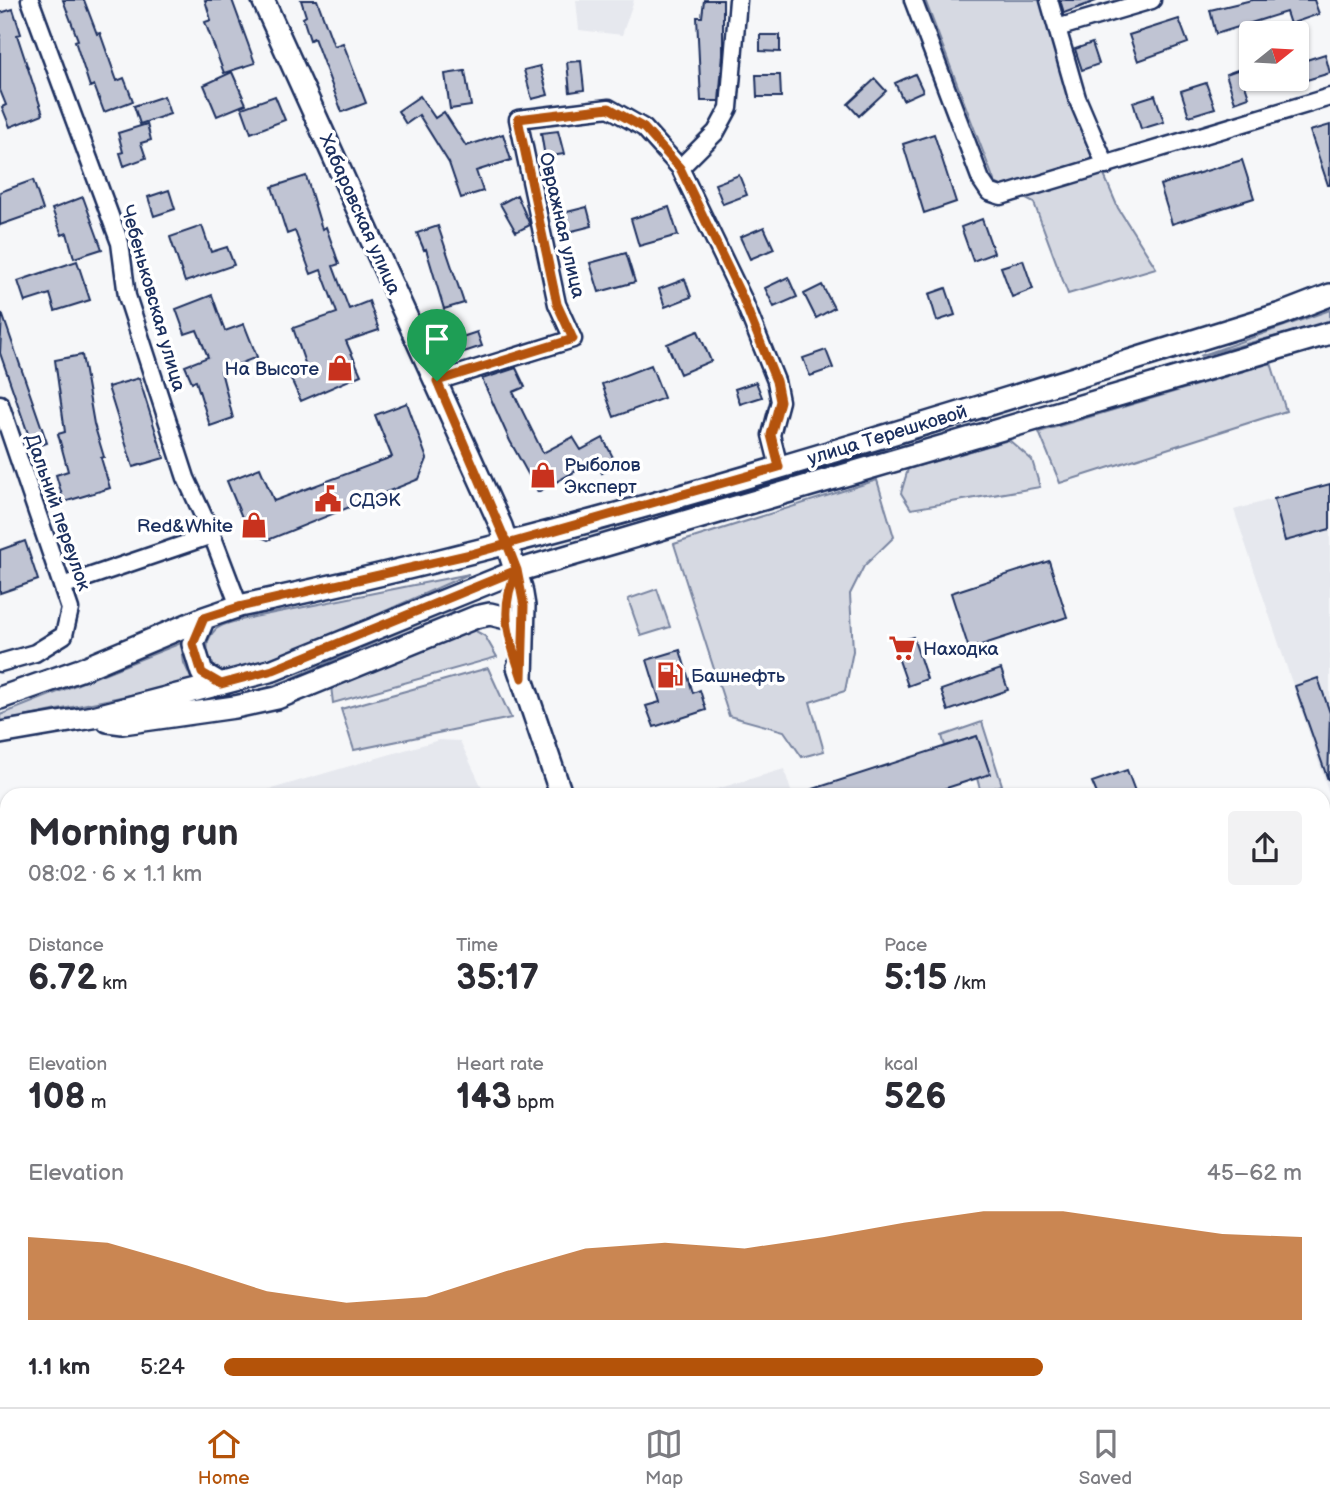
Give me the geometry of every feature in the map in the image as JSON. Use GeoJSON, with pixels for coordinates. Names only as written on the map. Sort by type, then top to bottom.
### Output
{"type":"FeatureCollection","features":[{"type":"Feature","properties":{"kind":"main road","name":"Хабаровская улица"},"geometry":{"type":"LineString","coordinates":[[263,0],[437,381],[517,570],[524,606],[522,678]]}},
{"type":"Feature","properties":{"kind":"main road","name":"улица Терешковой"},"geometry":{"type":"LineString","coordinates":[[0,698],[80,670],[204,618],[239,607],[459,557],[779,467],[1280,314],[1330,295]]}},
{"type":"Feature","properties":{"kind":"main road","name":"улица Терешковой"},"geometry":{"type":"LineString","coordinates":[[0,733],[93,718],[273,670],[517,570],[1330,333]]}},
{"type":"Feature","properties":{"kind":"main road"},"geometry":{"type":"LineString","coordinates":[[517,570],[509,588],[506,618],[522,678],[559,788]]}},
{"type":"Feature","properties":{"kind":"main road"},"geometry":{"type":"LineString","coordinates":[[93,718],[123,723],[235,707],[276,698],[476,617],[490,614],[506,618]]}},
{"type":"Feature","properties":{"kind":"main road"},"geometry":{"type":"LineString","coordinates":[[204,618],[193,644],[202,673],[221,684]]}},
{"type":"Feature","properties":{"kind":"street","name":"Чебеньковская улица"},"geometry":{"type":"LineString","coordinates":[[30,0],[120,243],[127,296],[186,478],[212,535],[239,607]]}},
{"type":"Feature","properties":{"kind":"street"},"geometry":{"type":"LineString","coordinates":[[680,168],[716,132],[729,108],[738,0]]}},
{"type":"Feature","properties":{"kind":"street"},"geometry":{"type":"LineString","coordinates":[[913,0],[982,180],[989,192],[1001,196],[1330,97]]}},
{"type":"Feature","properties":{"kind":"street"},"geometry":{"type":"LineString","coordinates":[[1049,0],[1077,98],[1106,166]]}},
{"type":"Feature","properties":{"kind":"street"},"geometry":{"type":"LineString","coordinates":[[1057,27],[1152,0]]}},
{"type":"Feature","properties":{"kind":"street","name":"Овражная улица"},"geometry":{"type":"LineString","coordinates":[[437,381],[573,339],[557,304],[518,119],[609,108],[644,128],[680,168],[743,299],[776,381],[780,401],[771,435],[779,467]]}},
{"type":"Feature","properties":{"kind":"street","name":"Дальний переулок"},"geometry":{"type":"LineString","coordinates":[[0,404],[70,609],[64,635],[35,653],[0,663]]}},
{"type":"Feature","properties":{"kind":"street"},"geometry":{"type":"LineString","coordinates":[[62,586],[212,535]]}},
{"type":"Feature","properties":{"kind":"shaded area"},"geometry":{"type":"Polygon","coordinates":[[[576,0],[634,0],[622,35],[579,30],[576,0]]]}},
{"type":"Feature","properties":{"kind":"shaded area"},"geometry":{"type":"Polygon","coordinates":[[[925,0],[1042,0],[1081,121],[1118,208],[1156,268],[1068,294],[1034,203],[995,183],[925,0]]]}},
{"type":"Feature","properties":{"kind":"shaded area"},"geometry":{"type":"Polygon","coordinates":[[[1330,310],[1330,322],[1200,356],[1330,310]]]}},
{"type":"Feature","properties":{"kind":"shaded area"},"geometry":{"type":"Polygon","coordinates":[[[1271,363],[1286,411],[1060,483],[1039,432],[1271,363]]]}},
{"type":"Feature","properties":{"kind":"shaded area"},"geometry":{"type":"Polygon","coordinates":[[[1009,440],[1032,460],[1040,487],[911,509],[901,493],[908,469],[1009,440]]]}},
{"type":"Feature","properties":{"kind":"shaded area"},"geometry":{"type":"Polygon","coordinates":[[[877,480],[894,537],[864,566],[850,594],[853,651],[845,691],[810,702],[824,751],[802,757],[784,731],[729,716],[674,544],[877,480]]]}},
{"type":"Feature","properties":{"kind":"shaded area"},"geometry":{"type":"Polygon","coordinates":[[[1330,483],[1330,788],[1327,788],[1234,510],[1330,483]]]}},
{"type":"Feature","properties":{"kind":"shaded area"},"geometry":{"type":"Polygon","coordinates":[[[469,574],[268,663],[224,675],[209,655],[208,642],[211,636],[215,630],[228,623],[469,574]]]}},
{"type":"Feature","properties":{"kind":"shaded area"},"geometry":{"type":"Polygon","coordinates":[[[657,589],[670,627],[641,636],[628,599],[657,589]]]}},
{"type":"Feature","properties":{"kind":"shaded area"},"geometry":{"type":"Polygon","coordinates":[[[447,611],[455,612],[448,618],[293,687],[214,700],[261,690],[288,680],[447,611]]]}},
{"type":"Feature","properties":{"kind":"shaded area"},"geometry":{"type":"Polygon","coordinates":[[[472,629],[485,636],[497,657],[333,703],[331,686],[472,629]]]}},
{"type":"Feature","properties":{"kind":"shaded area"},"geometry":{"type":"Polygon","coordinates":[[[181,643],[184,663],[193,682],[0,722],[0,715],[181,643]]]}},
{"type":"Feature","properties":{"kind":"shaded area"},"geometry":{"type":"Polygon","coordinates":[[[488,668],[511,718],[354,750],[341,709],[488,668]]]}},
{"type":"Feature","properties":{"kind":"shaded area"},"geometry":{"type":"Polygon","coordinates":[[[982,722],[1002,785],[980,788],[977,778],[989,773],[977,736],[945,746],[942,736],[982,722]]]}},
{"type":"Feature","properties":{"kind":"shaded area"},"geometry":{"type":"Polygon","coordinates":[[[439,740],[460,741],[482,788],[275,788],[439,740]]]}},
{"type":"Feature","properties":{"kind":"shaded area"},"geometry":{"type":"Polygon","coordinates":[[[784,769],[790,788],[720,788],[784,769]]]}},
{"type":"Feature","properties":{"kind":"building"},"geometry":{"type":"Polygon","coordinates":[[[63,0],[84,0],[97,34],[100,33],[117,81],[124,78],[133,101],[104,112],[94,85],[90,87],[75,41],[78,40],[63,0]]]}},
{"type":"Feature","properties":{"kind":"building"},"geometry":{"type":"Polygon","coordinates":[[[205,0],[232,0],[255,63],[224,73],[205,22],[211,20],[205,0]]]}},
{"type":"Feature","properties":{"kind":"building"},"geometry":{"type":"Polygon","coordinates":[[[301,0],[317,0],[334,46],[343,43],[366,103],[342,112],[314,38],[310,40],[301,0]]]}},
{"type":"Feature","properties":{"kind":"building"},"geometry":{"type":"Polygon","coordinates":[[[704,0],[723,0],[723,54],[719,101],[701,101],[697,17],[702,17],[704,0]]]}},
{"type":"Feature","properties":{"kind":"building"},"geometry":{"type":"Polygon","coordinates":[[[1060,0],[1096,0],[1096,1],[1064,13],[1060,0]]]}},
{"type":"Feature","properties":{"kind":"building"},"geometry":{"type":"Polygon","coordinates":[[[1252,0],[1314,0],[1319,14],[1299,21],[1289,21],[1286,12],[1257,21],[1239,21],[1239,27],[1216,34],[1210,10],[1252,0]]]}},
{"type":"Feature","properties":{"kind":"building"},"geometry":{"type":"Polygon","coordinates":[[[13,9],[21,34],[17,35],[43,114],[10,127],[2,107],[6,105],[0,90],[0,13],[13,9]]]}},
{"type":"Feature","properties":{"kind":"building"},"geometry":{"type":"Polygon","coordinates":[[[1179,19],[1188,43],[1138,61],[1129,35],[1179,19]]]}},
{"type":"Feature","properties":{"kind":"building"},"geometry":{"type":"Polygon","coordinates":[[[760,35],[780,35],[780,52],[760,51],[760,35]]]}},
{"type":"Feature","properties":{"kind":"building"},"geometry":{"type":"Polygon","coordinates":[[[1092,43],[1099,64],[1082,70],[1075,49],[1092,43]]]}},
{"type":"Feature","properties":{"kind":"building"},"geometry":{"type":"Polygon","coordinates":[[[1325,54],[1330,73],[1309,79],[1309,59],[1325,54]]]}},
{"type":"Feature","properties":{"kind":"building"},"geometry":{"type":"Polygon","coordinates":[[[581,61],[584,90],[570,92],[567,62],[581,61]]]}},
{"type":"Feature","properties":{"kind":"building"},"geometry":{"type":"Polygon","coordinates":[[[540,66],[548,95],[532,99],[524,70],[540,66]]]}},
{"type":"Feature","properties":{"kind":"building"},"geometry":{"type":"Polygon","coordinates":[[[1239,69],[1239,91],[1247,91],[1249,97],[1235,102],[1226,74],[1239,69]]]}},
{"type":"Feature","properties":{"kind":"building"},"geometry":{"type":"Polygon","coordinates":[[[465,71],[471,106],[450,109],[445,74],[465,71]]]}},
{"type":"Feature","properties":{"kind":"building"},"geometry":{"type":"Polygon","coordinates":[[[232,72],[246,104],[217,116],[204,85],[232,72]]]}},
{"type":"Feature","properties":{"kind":"building"},"geometry":{"type":"Polygon","coordinates":[[[915,74],[923,91],[903,100],[895,83],[915,74]]]}},
{"type":"Feature","properties":{"kind":"building"},"geometry":{"type":"Polygon","coordinates":[[[756,75],[780,75],[781,97],[757,97],[756,75]]]}},
{"type":"Feature","properties":{"kind":"building"},"geometry":{"type":"Polygon","coordinates":[[[875,79],[886,91],[859,116],[848,104],[875,79]]]}},
{"type":"Feature","properties":{"kind":"building"},"geometry":{"type":"Polygon","coordinates":[[[1206,83],[1215,108],[1189,116],[1181,91],[1206,83]]]}},
{"type":"Feature","properties":{"kind":"building"},"geometry":{"type":"Polygon","coordinates":[[[1155,95],[1164,122],[1141,129],[1133,102],[1155,95]]]}},
{"type":"Feature","properties":{"kind":"building"},"geometry":{"type":"Polygon","coordinates":[[[164,96],[170,114],[140,124],[134,106],[164,96]]]}},
{"type":"Feature","properties":{"kind":"building"},"geometry":{"type":"Polygon","coordinates":[[[275,96],[285,120],[251,133],[242,108],[275,96]]]}},
{"type":"Feature","properties":{"kind":"building"},"geometry":{"type":"Polygon","coordinates":[[[420,96],[435,118],[444,112],[466,146],[503,134],[511,160],[476,171],[483,191],[461,198],[449,163],[419,115],[406,124],[398,111],[420,96]]]}},
{"type":"Feature","properties":{"kind":"building"},"geometry":{"type":"Polygon","coordinates":[[[147,124],[151,140],[141,143],[146,158],[124,166],[118,133],[147,124]]]}},
{"type":"Feature","properties":{"kind":"building"},"geometry":{"type":"Polygon","coordinates":[[[1330,125],[1330,185],[1328,185],[1310,131],[1330,125]]]}},
{"type":"Feature","properties":{"kind":"building"},"geometry":{"type":"Polygon","coordinates":[[[558,131],[564,154],[545,157],[541,133],[558,131]]]}},
{"type":"Feature","properties":{"kind":"building"},"geometry":{"type":"Polygon","coordinates":[[[934,134],[956,202],[924,213],[903,144],[934,134]]]}},
{"type":"Feature","properties":{"kind":"building"},"geometry":{"type":"Polygon","coordinates":[[[1242,160],[1254,198],[1172,224],[1160,185],[1242,160]]]}},
{"type":"Feature","properties":{"kind":"building"},"geometry":{"type":"Polygon","coordinates":[[[739,175],[747,195],[723,204],[715,184],[739,175]]]}},
{"type":"Feature","properties":{"kind":"building"},"geometry":{"type":"Polygon","coordinates":[[[306,176],[322,229],[326,227],[339,264],[333,266],[349,309],[369,301],[379,330],[346,341],[361,375],[301,401],[290,377],[307,369],[293,328],[337,313],[321,270],[311,274],[295,231],[287,234],[272,187],[306,176]]]}},
{"type":"Feature","properties":{"kind":"building"},"geometry":{"type":"Polygon","coordinates":[[[33,180],[43,210],[0,225],[0,192],[33,180]]]}},
{"type":"Feature","properties":{"kind":"building"},"geometry":{"type":"Polygon","coordinates":[[[169,190],[175,209],[154,216],[148,197],[169,190]]]}},
{"type":"Feature","properties":{"kind":"building"},"geometry":{"type":"Polygon","coordinates":[[[517,195],[530,225],[516,232],[500,204],[517,195]]]}},
{"type":"Feature","properties":{"kind":"building"},"geometry":{"type":"Polygon","coordinates":[[[83,197],[102,249],[74,258],[67,233],[62,235],[52,209],[83,197]]]}},
{"type":"Feature","properties":{"kind":"building"},"geometry":{"type":"Polygon","coordinates":[[[587,207],[592,226],[564,233],[559,214],[587,207]]]}},
{"type":"Feature","properties":{"kind":"building"},"geometry":{"type":"Polygon","coordinates":[[[669,207],[678,235],[639,246],[631,219],[669,207]]]}},
{"type":"Feature","properties":{"kind":"building"},"geometry":{"type":"Polygon","coordinates":[[[982,219],[994,253],[973,261],[961,227],[982,219]]]}},
{"type":"Feature","properties":{"kind":"building"},"geometry":{"type":"Polygon","coordinates":[[[202,226],[211,252],[227,247],[234,265],[185,282],[170,237],[202,226]]]}},
{"type":"Feature","properties":{"kind":"building"},"geometry":{"type":"Polygon","coordinates":[[[438,226],[464,303],[444,309],[426,249],[424,250],[417,233],[438,226]]]}},
{"type":"Feature","properties":{"kind":"building"},"geometry":{"type":"Polygon","coordinates":[[[764,227],[774,249],[750,259],[740,237],[764,227]]]}},
{"type":"Feature","properties":{"kind":"building"},"geometry":{"type":"Polygon","coordinates":[[[626,253],[635,282],[599,292],[590,263],[626,253]]]}},
{"type":"Feature","properties":{"kind":"building"},"geometry":{"type":"Polygon","coordinates":[[[1023,260],[1033,289],[1012,297],[1001,267],[1023,260]]]}},
{"type":"Feature","properties":{"kind":"building"},"geometry":{"type":"Polygon","coordinates":[[[77,261],[90,300],[55,311],[50,294],[25,302],[18,281],[77,261]]]}},
{"type":"Feature","properties":{"kind":"building"},"geometry":{"type":"Polygon","coordinates":[[[788,277],[797,297],[774,307],[765,288],[788,277]]]}},
{"type":"Feature","properties":{"kind":"building"},"geometry":{"type":"Polygon","coordinates":[[[685,279],[691,297],[665,307],[659,289],[685,279]]]}},
{"type":"Feature","properties":{"kind":"building"},"geometry":{"type":"Polygon","coordinates":[[[822,285],[834,308],[816,318],[804,294],[822,285]]]}},
{"type":"Feature","properties":{"kind":"building"},"geometry":{"type":"Polygon","coordinates":[[[946,288],[955,315],[937,321],[929,294],[946,288]]]}},
{"type":"Feature","properties":{"kind":"building"},"geometry":{"type":"Polygon","coordinates":[[[212,295],[225,331],[244,324],[257,357],[221,371],[233,418],[210,426],[196,381],[192,382],[185,366],[208,357],[197,330],[185,334],[176,309],[212,295]]]}},
{"type":"Feature","properties":{"kind":"building"},"geometry":{"type":"Polygon","coordinates":[[[2,313],[47,443],[33,448],[0,353],[2,313]]]}},
{"type":"Feature","properties":{"kind":"building"},"geometry":{"type":"Polygon","coordinates":[[[698,331],[711,361],[680,374],[667,344],[698,331]]]}},
{"type":"Feature","properties":{"kind":"building"},"geometry":{"type":"Polygon","coordinates":[[[477,332],[482,346],[464,352],[459,338],[477,332]]]}},
{"type":"Feature","properties":{"kind":"building"},"geometry":{"type":"Polygon","coordinates":[[[826,350],[833,368],[810,376],[803,358],[826,350]]]}},
{"type":"Feature","properties":{"kind":"building"},"geometry":{"type":"Polygon","coordinates":[[[82,355],[94,424],[104,457],[101,458],[110,488],[64,502],[56,475],[68,471],[58,434],[65,432],[55,360],[82,355]]]}},
{"type":"Feature","properties":{"kind":"building"},"geometry":{"type":"Polygon","coordinates":[[[651,365],[664,398],[614,417],[602,384],[651,365]]]}},
{"type":"Feature","properties":{"kind":"building"},"geometry":{"type":"Polygon","coordinates":[[[516,368],[525,387],[513,392],[543,453],[573,437],[581,450],[603,438],[617,465],[602,473],[596,460],[538,492],[510,441],[482,379],[516,368]]]}},
{"type":"Feature","properties":{"kind":"building"},"geometry":{"type":"Polygon","coordinates":[[[139,378],[164,458],[133,467],[108,387],[139,378]]]}},
{"type":"Feature","properties":{"kind":"building"},"geometry":{"type":"Polygon","coordinates":[[[756,382],[762,397],[740,404],[735,389],[756,382]]]}},
{"type":"Feature","properties":{"kind":"building"},"geometry":{"type":"Polygon","coordinates":[[[407,403],[427,459],[419,479],[268,540],[248,532],[227,481],[260,468],[274,501],[392,457],[375,415],[407,403]]]}},
{"type":"Feature","properties":{"kind":"building"},"geometry":{"type":"Polygon","coordinates":[[[1330,484],[1330,529],[1285,541],[1274,499],[1330,484]]]}},
{"type":"Feature","properties":{"kind":"building"},"geometry":{"type":"Polygon","coordinates":[[[25,541],[38,580],[0,593],[0,550],[25,541]]]}},
{"type":"Feature","properties":{"kind":"building"},"geometry":{"type":"Polygon","coordinates":[[[1049,561],[1067,617],[969,649],[951,593],[1049,561]]]}},
{"type":"Feature","properties":{"kind":"building"},"geometry":{"type":"Polygon","coordinates":[[[913,637],[927,679],[908,686],[893,643],[913,637]]]}},
{"type":"Feature","properties":{"kind":"building","name":"Башнефть"},"geometry":{"type":"Polygon","coordinates":[[[680,650],[693,693],[700,690],[706,710],[654,727],[646,706],[660,702],[647,660],[680,650]]]}},
{"type":"Feature","properties":{"kind":"building"},"geometry":{"type":"Polygon","coordinates":[[[1001,669],[1008,690],[948,711],[941,690],[1001,669]]]}},
{"type":"Feature","properties":{"kind":"building"},"geometry":{"type":"Polygon","coordinates":[[[1318,678],[1330,713],[1328,780],[1295,686],[1318,678]]]}},
{"type":"Feature","properties":{"kind":"building"},"geometry":{"type":"Polygon","coordinates":[[[977,736],[990,774],[947,788],[816,788],[977,736]]]}},
{"type":"Feature","properties":{"kind":"building"},"geometry":{"type":"Polygon","coordinates":[[[1127,770],[1134,788],[1094,788],[1092,782],[1127,770]]]}},
{"type":"Feature","properties":{"kind":"place","name":"На Высоте"},"geometry":{"type":"Point","coordinates":[340,368]}},
{"type":"Feature","properties":{"kind":"place","name":"Рыболов Эксперт"},"geometry":{"type":"Point","coordinates":[543,475]}},
{"type":"Feature","properties":{"kind":"place","name":"СДЭК"},"geometry":{"type":"Point","coordinates":[328,499]}},
{"type":"Feature","properties":{"kind":"place","name":"Red&White"},"geometry":{"type":"Point","coordinates":[254,525]}},
{"type":"Feature","properties":{"kind":"place","name":"Находка"},"geometry":{"type":"Point","coordinates":[902,648]}},
{"type":"Feature","properties":{"kind":"place","name":"Башнефть"},"geometry":{"type":"Point","coordinates":[670,675]}},
{"type":"Feature","properties":{"kind":"route"},"geometry":{"type":"LineString","coordinates":[[437,381],[507,544],[239,607],[204,618],[193,644],[202,673],[221,684],[273,670],[517,570],[524,606],[522,678],[506,618],[505,604],[517,570],[507,544],[779,467],[771,435],[780,401],[776,381],[743,299],[680,168],[644,128],[609,108],[518,119],[557,304],[573,339],[437,381]]}}]}
